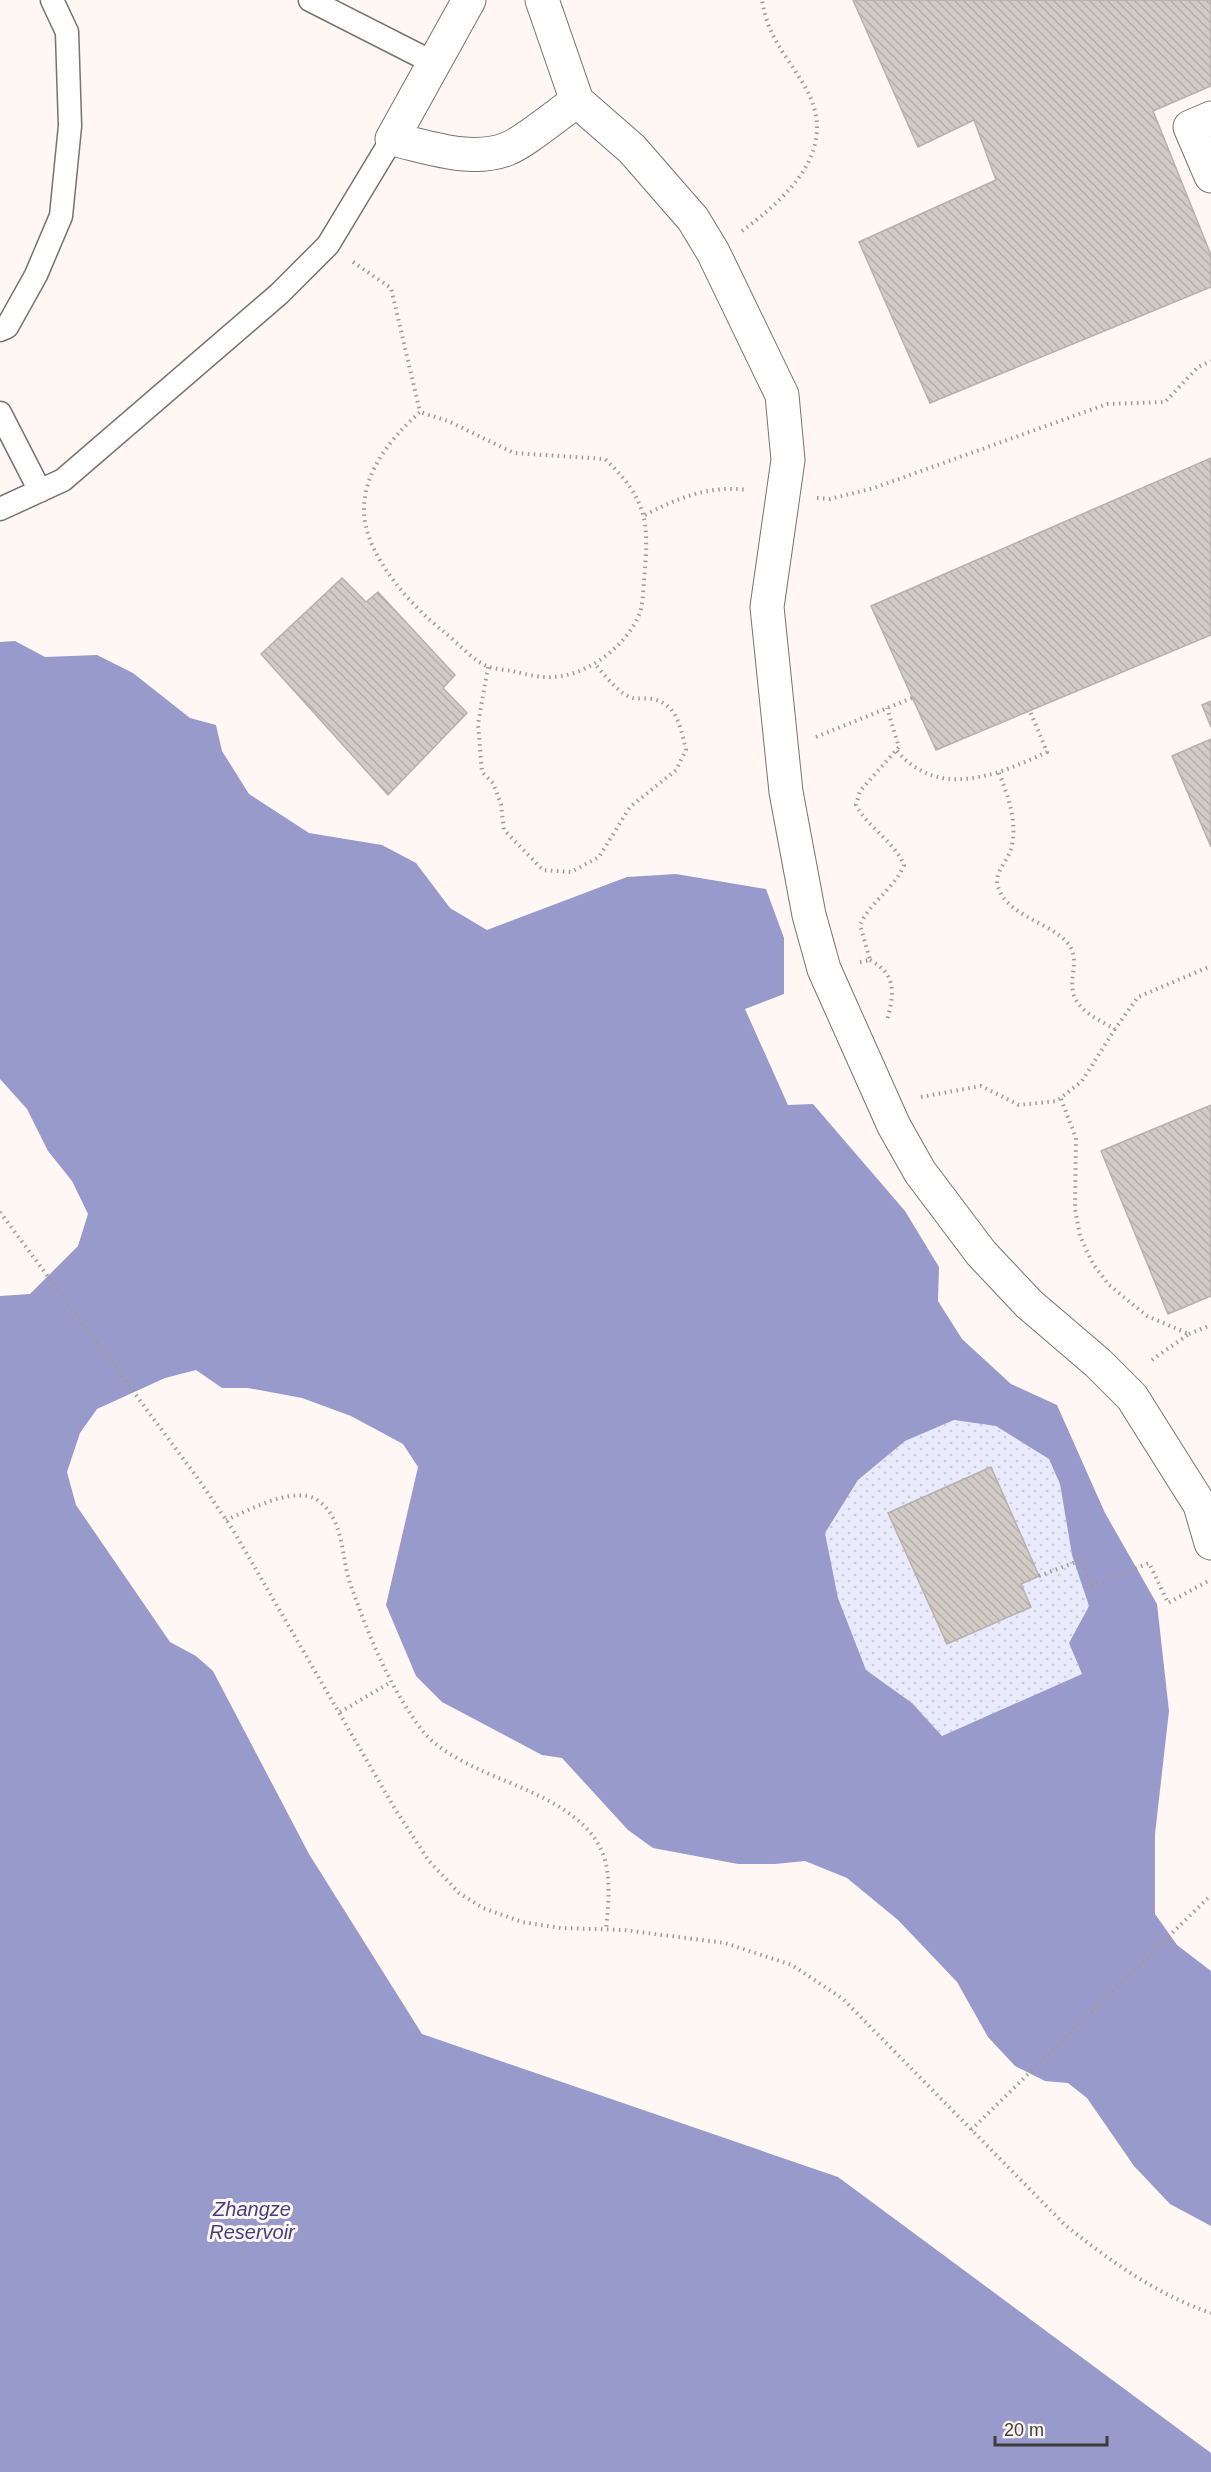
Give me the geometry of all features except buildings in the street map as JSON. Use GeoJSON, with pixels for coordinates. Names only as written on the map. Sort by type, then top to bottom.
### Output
{"type":"FeatureCollection","features":[{"type":"Feature","properties":{"kind":"street"},"geometry":{"type":"LineString","coordinates":[[469,0],[392,139],[472,156],[489,154],[509,149],[577,101]]}},
{"type":"Feature","properties":{"kind":"street"},"geometry":{"type":"LineString","coordinates":[[542,0],[577,101],[632,149],[693,219],[713,252],[782,395],[788,459],[767,607],[786,792],[809,915],[828,976],[886,1106],[920,1172],[981,1253],[1029,1304],[1132,1397],[1163,1442],[1200,1505],[1211,1543]]}},
{"type":"Feature","properties":{"kind":"street"},"geometry":{"type":"LineString","coordinates":[[1211,118],[1190,127],[1211,176]]}},
{"type":"Feature","properties":{"kind":"lane"},"geometry":{"type":"LineString","coordinates":[[0,330],[7,327],[36,275],[61,216],[70,126],[66,32],[52,0]]}},
{"type":"Feature","properties":{"kind":"lane"},"geometry":{"type":"LineString","coordinates":[[310,0],[434,63]]}},
{"type":"Feature","properties":{"kind":"lane"},"geometry":{"type":"LineString","coordinates":[[0,509],[40,491],[72,472],[279,294],[328,244],[392,139]]}},
{"type":"Feature","properties":{"kind":"lane"},"geometry":{"type":"LineString","coordinates":[[0,412],[40,491]]}},
{"type":"Feature","properties":{"kind":"path"},"geometry":{"type":"LineString","coordinates":[[713,252],[790,191],[814,153],[817,117],[805,86],[766,25],[762,0]]}},
{"type":"Feature","properties":{"kind":"path"},"geometry":{"type":"LineString","coordinates":[[328,244],[391,288],[420,412]]}},
{"type":"Feature","properties":{"kind":"path"},"geometry":{"type":"LineString","coordinates":[[645,515],[675,499],[727,488],[830,499],[874,488],[1107,404],[1165,402],[1198,367],[1211,361]]}},
{"type":"Feature","properties":{"kind":"path"},"geometry":{"type":"LineString","coordinates":[[420,412],[448,421],[514,453],[605,459],[629,482],[645,515],[646,549],[639,616],[621,642],[595,664],[568,676],[550,678],[488,667],[429,620],[389,575],[373,545],[364,512],[371,478],[383,452],[398,432],[420,412]]}},
{"type":"Feature","properties":{"kind":"path"},"geometry":{"type":"LineString","coordinates":[[488,667],[478,724],[479,751],[482,772],[492,783],[501,804],[504,830],[543,870],[570,872],[599,857],[630,807],[675,770],[686,750],[680,726],[672,709],[654,699],[632,698],[614,685],[595,664]]}},
{"type":"Feature","properties":{"kind":"path"},"geometry":{"type":"LineString","coordinates":[[782,751],[912,698]]}},
{"type":"Feature","properties":{"kind":"path"},"geometry":{"type":"LineString","coordinates":[[870,960],[860,925],[865,913],[899,878],[904,865],[900,856],[862,818],[856,805],[860,791],[899,747],[887,708]]}},
{"type":"Feature","properties":{"kind":"path"},"geometry":{"type":"LineString","coordinates":[[897,751],[909,766],[946,779],[964,780],[999,773],[1047,752],[1030,711]]}},
{"type":"Feature","properties":{"kind":"path"},"geometry":{"type":"LineString","coordinates":[[999,773],[1008,796],[1014,830],[1012,848],[998,873],[998,886],[1006,899],[1018,910],[1067,942],[1076,958],[1073,978],[1075,998],[1086,1012],[1115,1029]]}},
{"type":"Feature","properties":{"kind":"path"},"geometry":{"type":"LineString","coordinates":[[828,976],[851,965],[870,960],[885,968],[893,992],[886,1020],[855,1037]]}},
{"type":"Feature","properties":{"kind":"path"},"geometry":{"type":"LineString","coordinates":[[886,1106],[939,1092],[974,1086],[981,1086],[1019,1105],[1037,1105],[1061,1099],[1082,1081],[1138,997],[1211,966]]}},
{"type":"Feature","properties":{"kind":"path"},"geometry":{"type":"LineString","coordinates":[[1061,1099],[1076,1138],[1073,1183],[1080,1236],[1094,1264],[1110,1285],[1146,1316],[1189,1334]]}},
{"type":"Feature","properties":{"kind":"path"},"geometry":{"type":"LineString","coordinates":[[0,1212],[226,1520],[395,1809],[429,1861],[459,1893],[483,1908],[522,1922],[561,1928],[606,1929],[724,1942],[792,1965],[843,2000],[1065,2225],[1104,2256],[1149,2284],[1211,2313]]}},
{"type":"Feature","properties":{"kind":"path"},"geometry":{"type":"LineString","coordinates":[[1118,1383],[1189,1334],[1211,1325]]}},
{"type":"Feature","properties":{"kind":"path"},"geometry":{"type":"LineString","coordinates":[[226,1520],[270,1501],[300,1495],[319,1500],[332,1515],[341,1539],[350,1583],[392,1682],[422,1731],[456,1758],[540,1796],[573,1816],[590,1832],[607,1868],[606,1929]]}},
{"type":"Feature","properties":{"kind":"path"},"geometry":{"type":"LineString","coordinates":[[1040,1576],[1081,1560],[1092,1586],[1149,1563],[1168,1603],[1211,1580]]}},
{"type":"Feature","properties":{"kind":"path"},"geometry":{"type":"LineString","coordinates":[[340,1713],[392,1682]]}},
{"type":"Feature","properties":{"kind":"path"},"geometry":{"type":"LineString","coordinates":[[971,2130],[1211,1895]]}},
{"type":"Feature","properties":{"kind":"shaded area"},"geometry":{"type":"Polygon","coordinates":[[[954,1420],[996,1426],[1049,1459],[1060,1484],[1072,1555],[1089,1606],[1069,1643],[1082,1674],[942,1736],[912,1703],[866,1670],[838,1598],[825,1533],[858,1480],[905,1441],[954,1420]]]}},
{"type":"Feature","properties":{"kind":"water","name":"Zhangze Reservoir"},"geometry":{"type":"Polygon","coordinates":[[[15,641],[45,657],[97,655],[133,673],[190,718],[216,725],[222,751],[249,794],[309,833],[382,845],[416,863],[450,908],[487,930],[627,877],[676,874],[766,889],[784,938],[784,994],[745,1009],[788,1105],[813,1104],[905,1211],[939,1267],[938,1301],[962,1339],[1011,1384],[1057,1405],[1105,1513],[1157,1604],[1169,1711],[1155,1834],[1155,1914],[1177,1945],[1211,1971],[1211,2226],[1170,2204],[1134,2166],[1087,2098],[1068,2083],[1045,2081],[1015,2066],[988,2037],[957,1982],[898,1920],[847,1878],[805,1861],[738,1864],[653,1848],[628,1830],[562,1758],[542,1755],[442,1702],[416,1676],[386,1605],[418,1467],[403,1444],[351,1416],[302,1398],[248,1388],[222,1388],[196,1370],[165,1378],[97,1409],[80,1433],[67,1472],[76,1505],[170,1642],[196,1656],[213,1671],[309,1854],[422,2034],[838,2177],[1211,2453],[1211,2472],[0,2472],[0,1296],[30,1294],[78,1246],[88,1214],[72,1181],[48,1151],[27,1109],[0,1079],[0,642],[15,641]],[[954,1420],[905,1441],[858,1480],[825,1533],[838,1598],[866,1670],[912,1703],[942,1736],[1082,1674],[1069,1643],[1089,1606],[1072,1555],[1060,1484],[1049,1459],[996,1426],[954,1420]]]}}]}
